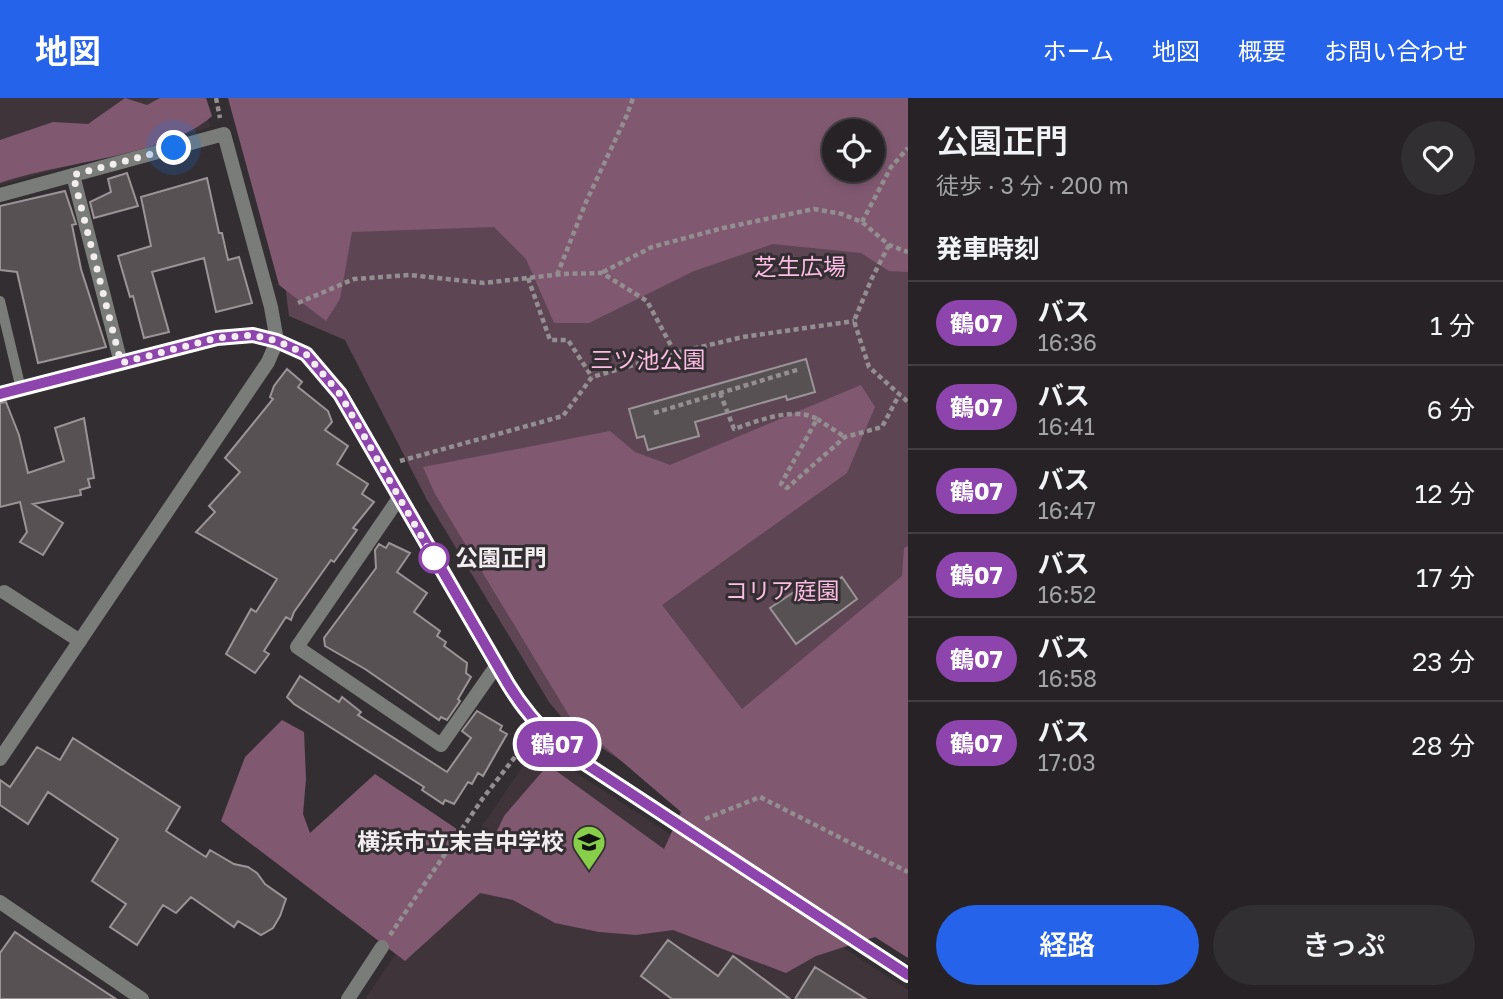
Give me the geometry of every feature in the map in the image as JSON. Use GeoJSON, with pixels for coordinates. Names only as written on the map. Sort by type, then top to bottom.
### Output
{"type":"FeatureCollection","features":[{"type":"Feature","properties":{"kind":"street"},"geometry":{"type":"LineString","coordinates":[[0,195],[224,134],[271,307],[277,341],[268,362],[0,759]]}},
{"type":"Feature","properties":{"kind":"street"},"geometry":{"type":"LineString","coordinates":[[73,175],[121,363]]}},
{"type":"Feature","properties":{"kind":"street"},"geometry":{"type":"LineString","coordinates":[[0,394],[217,338],[253,335],[277,341],[306,354],[340,394],[497,665],[538,727],[560,747],[908,975]]}},
{"type":"Feature","properties":{"kind":"street"},"geometry":{"type":"LineString","coordinates":[[399,498],[297,647],[441,745],[497,665]]}},
{"type":"Feature","properties":{"kind":"street"},"geometry":{"type":"LineString","coordinates":[[4,592],[80,641]]}},
{"type":"Feature","properties":{"kind":"street"},"geometry":{"type":"LineString","coordinates":[[0,902],[142,999]]}},
{"type":"Feature","properties":{"kind":"street"},"geometry":{"type":"LineString","coordinates":[[348,999],[382,947]]}},
{"type":"Feature","properties":{"kind":"lane"},"geometry":{"type":"LineString","coordinates":[[0,302],[20,389]]}},
{"type":"Feature","properties":{"kind":"path"},"geometry":{"type":"LineString","coordinates":[[557,275],[572,233],[633,98]]}},
{"type":"Feature","properties":{"kind":"path"},"geometry":{"type":"LineString","coordinates":[[862,222],[891,167],[908,148]]}},
{"type":"Feature","properties":{"kind":"path"},"geometry":{"type":"LineString","coordinates":[[298,303],[354,279],[410,275],[484,284],[602,272],[652,247],[792,212],[814,209],[842,214],[862,222],[889,245],[908,252]]}},
{"type":"Feature","properties":{"kind":"path"},"geometry":{"type":"LineString","coordinates":[[889,245],[854,321],[869,367],[908,402]]}},
{"type":"Feature","properties":{"kind":"path"},"geometry":{"type":"LineString","coordinates":[[602,272],[647,301],[676,353]]}},
{"type":"Feature","properties":{"kind":"path"},"geometry":{"type":"LineString","coordinates":[[528,278],[550,340],[568,340],[592,377]]}},
{"type":"Feature","properties":{"kind":"path"},"geometry":{"type":"LineString","coordinates":[[399,461],[564,416],[592,377],[743,337],[854,321]]}},
{"type":"Feature","properties":{"kind":"path"},"geometry":{"type":"LineString","coordinates":[[654,413],[800,369]]}},
{"type":"Feature","properties":{"kind":"path"},"geometry":{"type":"LineString","coordinates":[[720,393],[734,429],[769,416],[810,415],[845,437]]}},
{"type":"Feature","properties":{"kind":"path"},"geometry":{"type":"LineString","coordinates":[[817,419],[781,484],[787,488],[845,437],[882,427],[899,395]]}},
{"type":"Feature","properties":{"kind":"path"},"geometry":{"type":"LineString","coordinates":[[382,947],[483,798],[538,727]]}},
{"type":"Feature","properties":{"kind":"path"},"geometry":{"type":"LineString","coordinates":[[684,827],[760,797],[907,870]]}},
{"type":"Feature","properties":{"kind":"shaded area"},"geometry":{"type":"Polygon","coordinates":[[[0,98],[203,98],[210,127],[0,185],[0,98]]]}},
{"type":"Feature","properties":{"kind":"shaded area"},"geometry":{"type":"Polygon","coordinates":[[[125,98],[147,105],[160,98],[206,98],[212,116],[193,130],[141,149],[0,183],[0,140],[53,122],[88,124],[125,98]]]}},
{"type":"Feature","properties":{"kind":"shaded area"},"geometry":{"type":"Polygon","coordinates":[[[228,98],[908,98],[908,272],[889,271],[861,253],[773,244],[694,271],[589,323],[554,323],[526,259],[494,227],[352,232],[340,299],[326,321],[279,285],[228,98]]]}},
{"type":"Feature","properties":{"kind":"shaded area"},"geometry":{"type":"Polygon","coordinates":[[[861,385],[875,407],[847,473],[662,605],[742,709],[902,576],[904,548],[908,546],[908,958],[875,937],[816,956],[786,973],[673,930],[636,935],[599,932],[555,923],[513,900],[480,893],[405,961],[221,821],[245,757],[282,720],[304,732],[306,779],[303,814],[310,833],[375,774],[488,850],[504,816],[548,765],[664,849],[681,812],[570,717],[435,494],[423,467],[610,431],[635,452],[670,465],[861,385]]]}},
{"type":"Feature","properties":{"kind":"shaded area","name":"横浜市立末吉中学校"},"geometry":{"type":"Polygon","coordinates":[[[546,753],[908,990],[908,999],[365,999],[531,754],[546,753]]]}},
{"type":"Feature","properties":{"kind":"green space","name":"三ツ池公園"},"geometry":{"type":"Polygon","coordinates":[[[908,98],[908,952],[569,726],[549,702],[427,500],[345,340],[289,316],[285,284],[247,137],[908,98]]]}},
{"type":"Feature","properties":{"kind":"building"},"geometry":{"type":"Polygon","coordinates":[[[127,173],[138,206],[94,218],[90,202],[111,192],[108,179],[127,173]]]}},
{"type":"Feature","properties":{"kind":"building"},"geometry":{"type":"Polygon","coordinates":[[[207,178],[228,260],[239,257],[252,303],[216,312],[204,258],[152,272],[169,332],[144,338],[133,296],[130,297],[118,256],[151,246],[141,197],[207,178]]]}},
{"type":"Feature","properties":{"kind":"building"},"geometry":{"type":"Polygon","coordinates":[[[65,191],[76,224],[72,225],[81,269],[106,347],[38,363],[17,272],[0,270],[0,206],[65,191]]]}},
{"type":"Feature","properties":{"kind":"building"},"geometry":{"type":"Polygon","coordinates":[[[806,359],[815,392],[787,400],[786,396],[695,422],[699,436],[648,450],[644,436],[637,438],[629,409],[806,359]]]}},
{"type":"Feature","properties":{"kind":"building"},"geometry":{"type":"Polygon","coordinates":[[[287,369],[302,382],[298,387],[328,411],[332,422],[325,430],[348,446],[337,464],[368,484],[362,494],[374,502],[353,528],[357,530],[334,562],[331,560],[291,620],[286,617],[264,651],[269,654],[255,673],[226,654],[251,609],[256,612],[277,579],[196,532],[215,512],[209,506],[240,472],[225,458],[273,399],[270,397],[274,386],[287,369]]]}},
{"type":"Feature","properties":{"kind":"building"},"geometry":{"type":"Polygon","coordinates":[[[6,402],[19,435],[28,473],[64,461],[55,428],[84,418],[94,478],[88,479],[90,487],[80,490],[81,495],[33,504],[63,523],[43,555],[20,542],[27,532],[20,502],[0,507],[0,403],[6,402]]]}},
{"type":"Feature","properties":{"kind":"building"},"geometry":{"type":"Polygon","coordinates":[[[389,543],[410,553],[397,572],[427,593],[414,612],[440,631],[437,636],[446,642],[444,646],[467,663],[466,673],[471,677],[447,720],[441,717],[439,720],[365,669],[325,646],[324,638],[376,568],[375,550],[379,544],[386,548],[389,543]]]}},
{"type":"Feature","properties":{"kind":"building"},"geometry":{"type":"Polygon","coordinates":[[[842,577],[857,599],[796,644],[770,608],[797,590],[807,603],[842,577]]]}},
{"type":"Feature","properties":{"kind":"building"},"geometry":{"type":"Polygon","coordinates":[[[300,676],[339,702],[342,697],[361,712],[358,715],[447,772],[471,738],[462,731],[477,711],[502,726],[500,730],[507,734],[483,776],[478,773],[472,784],[468,782],[454,804],[445,800],[443,804],[422,790],[424,787],[294,704],[287,697],[300,676]]]}},
{"type":"Feature","properties":{"kind":"building"},"geometry":{"type":"Polygon","coordinates":[[[73,738],[180,807],[166,831],[206,857],[210,850],[234,864],[248,867],[286,899],[273,928],[261,935],[238,921],[234,927],[191,897],[176,913],[163,905],[137,945],[110,927],[126,904],[92,881],[118,839],[48,792],[28,824],[0,805],[0,780],[10,787],[37,747],[60,760],[73,738]]]}},
{"type":"Feature","properties":{"kind":"building"},"geometry":{"type":"Polygon","coordinates":[[[15,932],[116,999],[0,999],[0,953],[15,932]]]}},
{"type":"Feature","properties":{"kind":"building"},"geometry":{"type":"Polygon","coordinates":[[[668,940],[718,976],[733,956],[790,999],[672,999],[641,976],[668,940]]]}},
{"type":"Feature","properties":{"kind":"building"},"geometry":{"type":"Polygon","coordinates":[[[815,967],[866,999],[795,999],[815,967]]]}},
{"type":"Feature","properties":{"kind":"bus line","name":"鶴07"},"geometry":{"type":"LineString","coordinates":[[0,394],[217,338],[253,335],[277,341],[306,354],[340,394],[508,684],[538,727],[560,747],[908,975]]}},
{"type":"Feature","properties":{"kind":"place","name":"公園正門"},"geometry":{"type":"Point","coordinates":[434,558]}},
{"type":"Feature","properties":{"kind":"place","name":"横浜市立末吉中学校"},"geometry":{"type":"Point","coordinates":[589,872]}},
{"type":"Feature","properties":{"kind":"route"},"geometry":{"type":"LineString","coordinates":[[174,148],[73,175],[121,363],[217,338],[253,335],[277,341],[306,354],[340,394],[435,560],[434,558]]}},
{"type":"Feature","properties":{"kind":"park label","name":"芝生広場"},"geometry":{"type":"Point","coordinates":[800,267]}},
{"type":"Feature","properties":{"kind":"park label","name":"コリア庭園"},"geometry":{"type":"Point","coordinates":[782,591]}}]}
